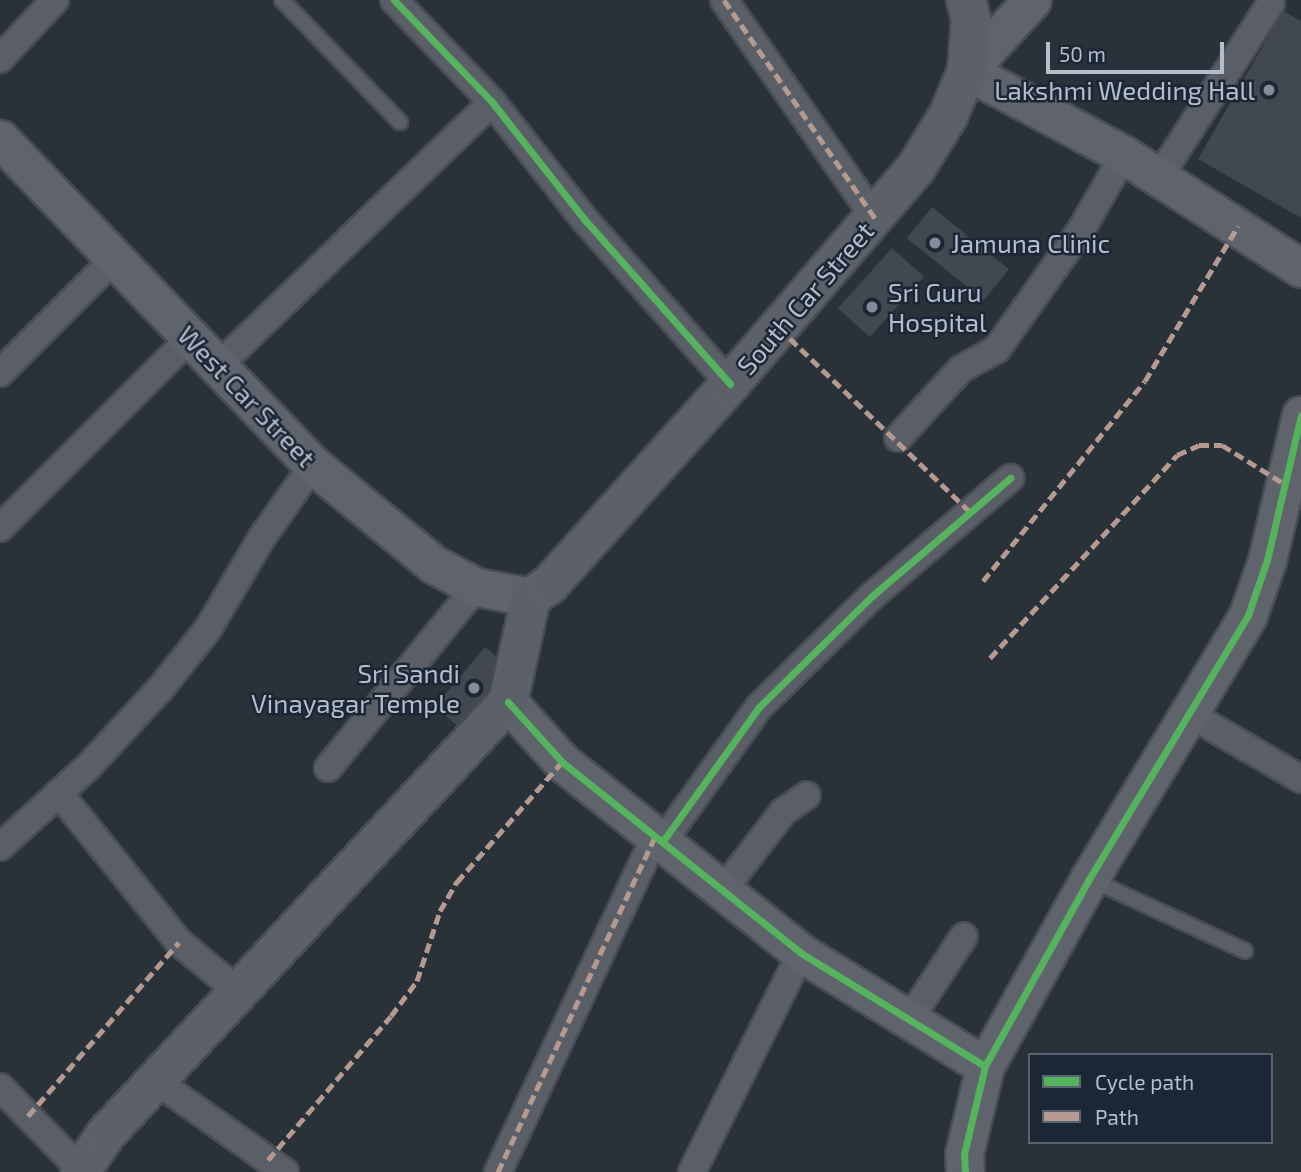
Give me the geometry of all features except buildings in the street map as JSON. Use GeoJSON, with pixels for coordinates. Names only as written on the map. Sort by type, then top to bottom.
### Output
{"type":"FeatureCollection","features":[{"type":"Feature","properties":{"kind":"main road","name":"South Car Street"},"geometry":{"type":"LineString","coordinates":[[531,597],[550,584],[730,384],[916,168],[948,116],[967,71],[971,19],[966,0]]}},
{"type":"Feature","properties":{"kind":"main road"},"geometry":{"type":"LineString","coordinates":[[87,1170],[106,1134],[508,702],[531,597]]}},
{"type":"Feature","properties":{"kind":"street"},"geometry":{"type":"LineString","coordinates":[[0,59],[55,0]]}},
{"type":"Feature","properties":{"kind":"street"},"geometry":{"type":"LineString","coordinates":[[394,0],[492,102],[585,220],[730,384]]}},
{"type":"Feature","properties":{"kind":"street"},"geometry":{"type":"LineString","coordinates":[[724,0],[875,218]]}},
{"type":"Feature","properties":{"kind":"street"},"geometry":{"type":"LineString","coordinates":[[1031,0],[967,71],[1124,155],[1301,268]]}},
{"type":"Feature","properties":{"kind":"street"},"geometry":{"type":"LineString","coordinates":[[1159,177],[1271,3]]}},
{"type":"Feature","properties":{"kind":"street"},"geometry":{"type":"LineString","coordinates":[[218,366],[492,102]]}},
{"type":"Feature","properties":{"kind":"street","name":"West Car Street"},"geometry":{"type":"LineString","coordinates":[[0,139],[113,260],[313,465],[433,564],[476,587],[531,597]]}},
{"type":"Feature","properties":{"kind":"street"},"geometry":{"type":"LineString","coordinates":[[898,438],[961,369],[997,349],[1081,230],[1124,155]]}},
{"type":"Feature","properties":{"kind":"street"},"geometry":{"type":"LineString","coordinates":[[0,373],[113,260]]}},
{"type":"Feature","properties":{"kind":"street"},"geometry":{"type":"LineString","coordinates":[[0,528],[191,337]]}},
{"type":"Feature","properties":{"kind":"street"},"geometry":{"type":"LineString","coordinates":[[965,1172],[964,1154],[985,1066],[1089,879],[1248,615],[1268,560],[1301,415]]}},
{"type":"Feature","properties":{"kind":"street"},"geometry":{"type":"LineString","coordinates":[[4,834],[59,793],[161,688],[200,638],[313,465]]}},
{"type":"Feature","properties":{"kind":"street"},"geometry":{"type":"LineString","coordinates":[[498,1172],[659,838],[759,707],[872,596],[1010,478]]}},
{"type":"Feature","properties":{"kind":"street"},"geometry":{"type":"LineString","coordinates":[[328,768],[476,587]]}},
{"type":"Feature","properties":{"kind":"street"},"geometry":{"type":"LineString","coordinates":[[508,702],[562,762],[801,953],[985,1066]]}},
{"type":"Feature","properties":{"kind":"street"},"geometry":{"type":"LineString","coordinates":[[1188,713],[1301,779]]}},
{"type":"Feature","properties":{"kind":"street"},"geometry":{"type":"LineString","coordinates":[[59,793],[179,942],[239,992]]}},
{"type":"Feature","properties":{"kind":"street"},"geometry":{"type":"LineString","coordinates":[[723,890],[783,811],[807,795]]}},
{"type":"Feature","properties":{"kind":"street"},"geometry":{"type":"LineString","coordinates":[[909,1020],[964,936]]}},
{"type":"Feature","properties":{"kind":"street"},"geometry":{"type":"LineString","coordinates":[[692,1172],[801,953]]}},
{"type":"Feature","properties":{"kind":"street"},"geometry":{"type":"LineString","coordinates":[[156,1081],[285,1172]]}},
{"type":"Feature","properties":{"kind":"street"},"geometry":{"type":"LineString","coordinates":[[0,1087],[87,1170]]}},
{"type":"Feature","properties":{"kind":"lane"},"geometry":{"type":"LineString","coordinates":[[282,0],[400,122]]}},
{"type":"Feature","properties":{"kind":"lane"},"geometry":{"type":"LineString","coordinates":[[1089,879],[1245,951]]}},
{"type":"Feature","properties":{"kind":"marked path"},"geometry":{"type":"LineString","coordinates":[[724,0],[875,218]]}},
{"type":"Feature","properties":{"kind":"marked path"},"geometry":{"type":"LineString","coordinates":[[983,581],[1145,381],[1238,226]]}},
{"type":"Feature","properties":{"kind":"marked path"},"geometry":{"type":"LineString","coordinates":[[779,328],[970,512]]}},
{"type":"Feature","properties":{"kind":"marked path"},"geometry":{"type":"LineString","coordinates":[[990,658],[1177,455],[1199,445],[1222,445],[1286,485]]}},
{"type":"Feature","properties":{"kind":"marked path"},"geometry":{"type":"LineString","coordinates":[[268,1160],[391,1016],[417,981],[440,911],[457,882],[562,762]]}},
{"type":"Feature","properties":{"kind":"marked path"},"geometry":{"type":"LineString","coordinates":[[498,1172],[656,835]]}},
{"type":"Feature","properties":{"kind":"marked path"},"geometry":{"type":"LineString","coordinates":[[28,1116],[179,942]]}},
{"type":"Feature","properties":{"kind":"cycle path"},"geometry":{"type":"LineString","coordinates":[[394,0],[492,102],[585,220],[730,384]]}},
{"type":"Feature","properties":{"kind":"cycle path"},"geometry":{"type":"LineString","coordinates":[[965,1172],[964,1154],[985,1066],[1089,879],[1248,615],[1267,560],[1301,415]]}},
{"type":"Feature","properties":{"kind":"cycle path"},"geometry":{"type":"LineString","coordinates":[[663,841],[759,707],[872,596],[1010,478]]}},
{"type":"Feature","properties":{"kind":"cycle path"},"geometry":{"type":"LineString","coordinates":[[508,702],[562,762],[801,953],[985,1066]]}},
{"type":"Feature","properties":{"kind":"place","name":"Lakshmi Wedding Hall"},"geometry":{"type":"Point","coordinates":[1269,90]}},
{"type":"Feature","properties":{"kind":"place","name":"Jamuna Clinic"},"geometry":{"type":"Point","coordinates":[935,243]}},
{"type":"Feature","properties":{"kind":"place","name":"Sri Guru Hospital"},"geometry":{"type":"Point","coordinates":[872,307]}},
{"type":"Feature","properties":{"kind":"place","name":"Sri Sandi Vinayagar Temple"},"geometry":{"type":"Point","coordinates":[474,688]}}]}
